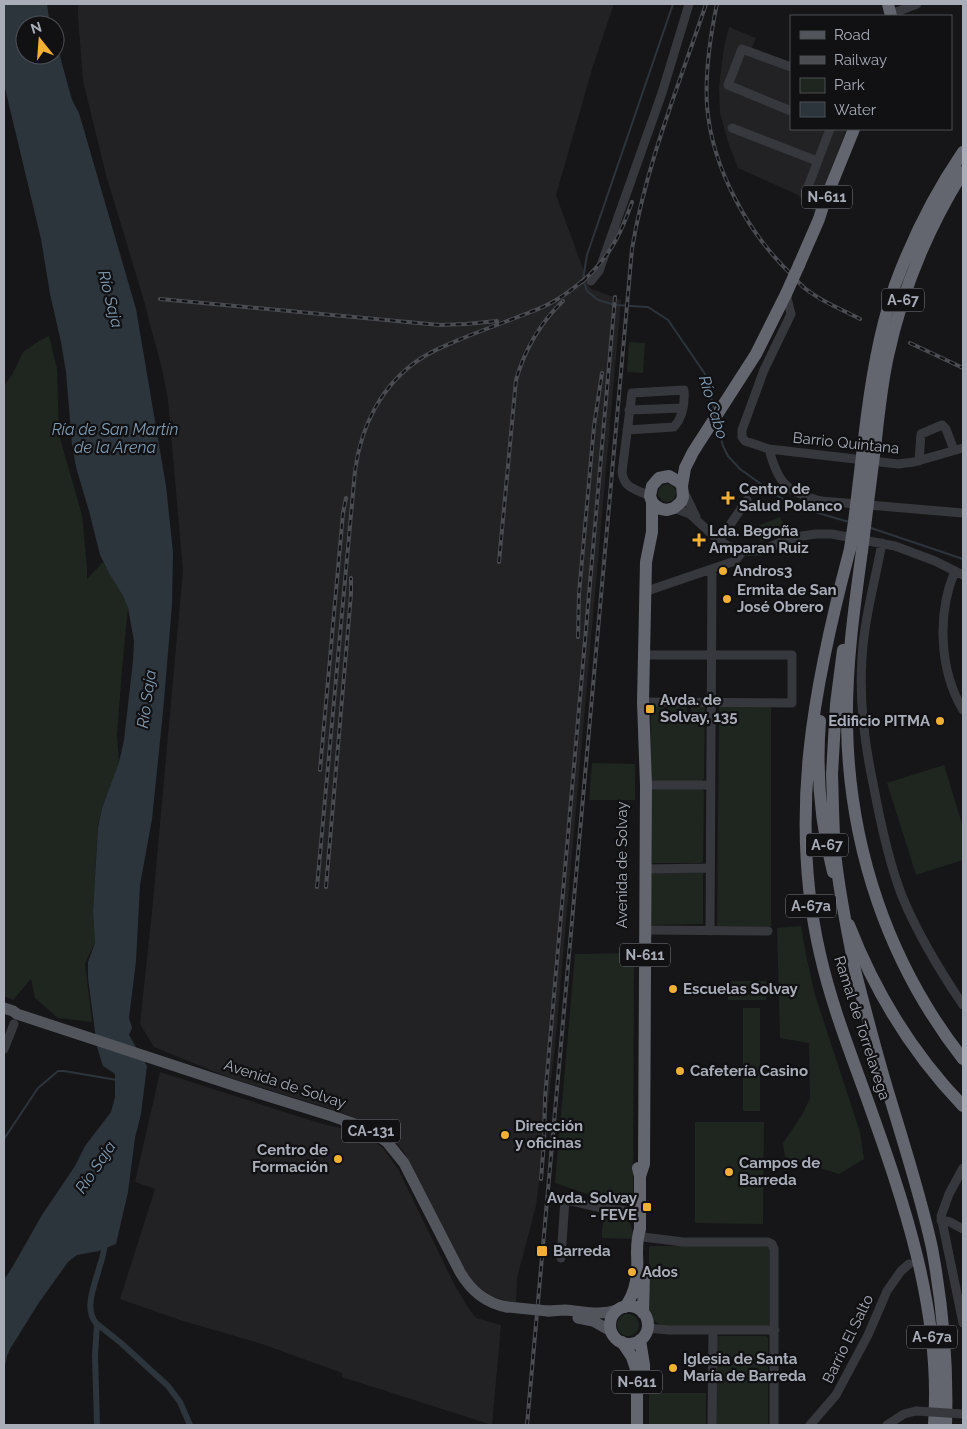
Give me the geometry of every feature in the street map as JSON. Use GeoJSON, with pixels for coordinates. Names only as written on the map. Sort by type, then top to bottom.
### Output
{"type":"FeatureCollection","features":[{"type":"Feature","properties":{"kind":"highway","name":"N-611"},"geometry":{"type":"LineString","coordinates":[[652,532],[671,509],[681,502],[685,468],[693,452],[762,342],[820,219],[824,203],[854,130]]}},
{"type":"Feature","properties":{"kind":"highway","name":"A-67"},"geometry":{"type":"LineString","coordinates":[[870,439],[876,361],[895,285],[920,227],[950,171],[963,152]]}},
{"type":"Feature","properties":{"kind":"highway","name":"A-67"},"geometry":{"type":"LineString","coordinates":[[963,172],[932,228],[902,304],[888,356],[870,439],[854,522],[856,550],[847,723],[849,767],[857,826],[871,884],[894,944],[917,990],[963,1059]]}},
{"type":"Feature","properties":{"kind":"highway","name":"N-611"},"geometry":{"type":"LineString","coordinates":[[652,532],[651,495],[659,478],[669,476],[693,452]]}},
{"type":"Feature","properties":{"kind":"highway"},"geometry":{"type":"LineString","coordinates":[[669,476],[674,478],[683,489]]}},
{"type":"Feature","properties":{"kind":"highway"},"geometry":{"type":"LineString","coordinates":[[651,495],[656,506],[662,509],[671,509]]}},
{"type":"Feature","properties":{"kind":"highway","name":"Avenida de Solvay"},"geometry":{"type":"LineString","coordinates":[[643,1313],[644,1282],[641,1230],[633,1210],[644,1164],[646,785],[643,734],[643,655],[646,562],[652,532]]}},
{"type":"Feature","properties":{"kind":"highway","name":"A-67"},"geometry":{"type":"LineString","coordinates":[[856,550],[826,679],[819,734],[819,789],[826,841],[838,890],[850,926],[880,993],[921,1058],[963,1106]]}},
{"type":"Feature","properties":{"kind":"highway","name":"Ramal de Torrelavega"},"geometry":{"type":"LineString","coordinates":[[856,550],[839,675],[834,735],[832,774],[837,872],[855,970],[932,1248],[945,1343],[946,1425]]}},
{"type":"Feature","properties":{"kind":"highway","name":"Ramal de Torrelavega"},"geometry":{"type":"LineString","coordinates":[[856,550],[827,644],[810,741],[805,812],[808,875],[816,936],[832,996],[897,1185],[918,1260],[933,1340],[934,1425]]}},
{"type":"Feature","properties":{"kind":"highway","name":"Avenida de Solvay"},"geometry":{"type":"LineString","coordinates":[[640,1176],[638,1168],[637,1120],[638,802],[639,749],[643,734]]}},
{"type":"Feature","properties":{"kind":"highway","name":"Avenida de Solvay"},"geometry":{"type":"LineString","coordinates":[[621,1309],[630,1300],[636,1284],[637,1237],[641,1230]]}},
{"type":"Feature","properties":{"kind":"highway"},"geometry":{"type":"LineString","coordinates":[[621,1309],[635,1307],[643,1313]]}},
{"type":"Feature","properties":{"kind":"highway","name":"N-611"},"geometry":{"type":"LineString","coordinates":[[621,1309],[613,1315],[610,1321],[611,1331],[616,1339],[622,1342],[636,1368],[637,1425]]}},
{"type":"Feature","properties":{"kind":"highway","name":"N-611"},"geometry":{"type":"LineString","coordinates":[[643,1313],[647,1320],[647,1328]]}},
{"type":"Feature","properties":{"kind":"highway"},"geometry":{"type":"LineString","coordinates":[[622,1342],[630,1344],[640,1340],[647,1328]]}},
{"type":"Feature","properties":{"kind":"highway","name":"N-611"},"geometry":{"type":"LineString","coordinates":[[640,1340],[644,1368],[643,1425]]}},
{"type":"Feature","properties":{"kind":"main road","name":"CA-131"},"geometry":{"type":"LineString","coordinates":[[4,1008],[13,1011],[15,1019]]}},
{"type":"Feature","properties":{"kind":"main road","name":"CA-131"},"geometry":{"type":"LineString","coordinates":[[4,1013],[12,1015],[15,1019]]}},
{"type":"Feature","properties":{"kind":"main road","name":"Avenida de Solvay"},"geometry":{"type":"LineString","coordinates":[[15,1019],[39,1021],[365,1128],[379,1136],[394,1150],[406,1168],[460,1272],[469,1286],[479,1296],[507,1307],[552,1311]]}},
{"type":"Feature","properties":{"kind":"main road","name":"CA-131"},"geometry":{"type":"LineString","coordinates":[[552,1311],[608,1313],[621,1309]]}},
{"type":"Feature","properties":{"kind":"main road","name":"CA-131"},"geometry":{"type":"LineString","coordinates":[[552,1311],[593,1321],[611,1331]]}},
{"type":"Feature","properties":{"kind":"street"},"geometry":{"type":"LineString","coordinates":[[591,281],[599,271],[632,180],[662,93],[689,4]]}},
{"type":"Feature","properties":{"kind":"street"},"geometry":{"type":"LineString","coordinates":[[890,11],[916,4]]}},
{"type":"Feature","properties":{"kind":"street"},"geometry":{"type":"LineString","coordinates":[[790,67],[742,49],[728,85],[790,111]]}},
{"type":"Feature","properties":{"kind":"street"},"geometry":{"type":"LineString","coordinates":[[732,128],[817,161]]}},
{"type":"Feature","properties":{"kind":"street"},"geometry":{"type":"LineString","coordinates":[[824,203],[806,195],[807,187],[830,130]]}},
{"type":"Feature","properties":{"kind":"street","name":"Barrio Quintana"},"geometry":{"type":"LineString","coordinates":[[786,294],[791,314],[764,370],[742,430],[742,437],[745,441],[770,449],[898,464],[919,461],[959,449],[942,425],[920,434],[919,461]]}},
{"type":"Feature","properties":{"kind":"street"},"geometry":{"type":"LineString","coordinates":[[627,430],[674,427],[683,408],[684,390],[632,393],[629,410],[622,472],[623,478],[627,486],[651,495]]}},
{"type":"Feature","properties":{"kind":"street"},"geometry":{"type":"LineString","coordinates":[[629,410],[683,408]]}},
{"type":"Feature","properties":{"kind":"street","name":"Barrio Quintana"},"geometry":{"type":"LineString","coordinates":[[770,449],[773,465],[784,484],[805,497],[821,501],[963,513]]}},
{"type":"Feature","properties":{"kind":"street"},"geometry":{"type":"LineString","coordinates":[[683,489],[700,524]]}},
{"type":"Feature","properties":{"kind":"street"},"geometry":{"type":"LineString","coordinates":[[719,541],[747,500]]}},
{"type":"Feature","properties":{"kind":"street"},"geometry":{"type":"LineString","coordinates":[[671,509],[690,514],[719,541],[742,551],[760,551],[784,541],[816,534],[845,535],[913,552],[959,573],[945,601],[943,641],[948,671],[963,710]]}},
{"type":"Feature","properties":{"kind":"street"},"geometry":{"type":"LineString","coordinates":[[882,543],[863,644],[861,702],[866,751],[877,812],[902,896],[924,941],[963,1005]]}},
{"type":"Feature","properties":{"kind":"street"},"geometry":{"type":"LineString","coordinates":[[644,592],[735,561],[742,551]]}},
{"type":"Feature","properties":{"kind":"street"},"geometry":{"type":"LineString","coordinates":[[710,931],[712,569]]}},
{"type":"Feature","properties":{"kind":"street"},"geometry":{"type":"LineString","coordinates":[[643,655],[792,655],[792,702],[643,702]]}},
{"type":"Feature","properties":{"kind":"street","name":"Avenida de Solvay"},"geometry":{"type":"LineString","coordinates":[[646,785],[710,785]]}},
{"type":"Feature","properties":{"kind":"street","name":"Avenida de Solvay"},"geometry":{"type":"LineString","coordinates":[[646,869],[710,868]]}},
{"type":"Feature","properties":{"kind":"street","name":"Avenida de Solvay"},"geometry":{"type":"LineString","coordinates":[[646,930],[768,932]]}},
{"type":"Feature","properties":{"kind":"street"},"geometry":{"type":"LineString","coordinates":[[4,1049],[15,1019]]}},
{"type":"Feature","properties":{"kind":"street"},"geometry":{"type":"LineString","coordinates":[[963,1168],[949,1194],[941,1220],[963,1323]]}},
{"type":"Feature","properties":{"kind":"street"},"geometry":{"type":"LineString","coordinates":[[554,1198],[602,1208],[633,1210]]}},
{"type":"Feature","properties":{"kind":"street"},"geometry":{"type":"LineString","coordinates":[[561,1258],[565,1200]]}},
{"type":"Feature","properties":{"kind":"street"},"geometry":{"type":"LineString","coordinates":[[941,1220],[950,1222],[963,1229]]}},
{"type":"Feature","properties":{"kind":"street"},"geometry":{"type":"LineString","coordinates":[[641,1230],[683,1242],[771,1243],[774,1249],[774,1425]]}},
{"type":"Feature","properties":{"kind":"street","name":"Barrio El Salto"},"geometry":{"type":"LineString","coordinates":[[810,1425],[836,1395],[868,1335],[887,1290],[901,1271],[909,1264]]}},
{"type":"Feature","properties":{"kind":"street"},"geometry":{"type":"LineString","coordinates":[[647,1328],[775,1330]]}},
{"type":"Feature","properties":{"kind":"street"},"geometry":{"type":"LineString","coordinates":[[712,1425],[713,1330]]}},
{"type":"Feature","properties":{"kind":"street"},"geometry":{"type":"LineString","coordinates":[[887,1425],[904,1414],[916,1411],[963,1414]]}},
{"type":"Feature","properties":{"kind":"shaded area"},"geometry":{"type":"Polygon","coordinates":[[[78,4],[614,4],[593,66],[556,195],[590,288],[621,300],[555,1046],[536,1206],[517,1278],[516,1302],[490,1296],[480,1291],[472,1282],[404,1152],[384,1131],[364,1121],[322,1106],[230,1078],[154,1047],[140,1024],[183,571],[168,400],[162,369],[142,294],[106,175],[83,81],[78,4]]]}},
{"type":"Feature","properties":{"kind":"shaded area"},"geometry":{"type":"Polygon","coordinates":[[[729,27],[756,38],[751,50],[790,66],[790,130],[847,130],[814,212],[798,195],[738,168],[720,113],[719,87],[724,47],[729,27]]]}},
{"type":"Feature","properties":{"kind":"shaded area"},"geometry":{"type":"Polygon","coordinates":[[[160,1072],[319,1123],[356,1132],[367,1136],[383,1148],[398,1169],[455,1286],[469,1309],[476,1318],[501,1325],[492,1425],[342,1377],[342,1373],[262,1344],[180,1320],[120,1299],[155,1189],[135,1182],[160,1072]]]}},
{"type":"Feature","properties":{"kind":"green space"},"geometry":{"type":"Polygon","coordinates":[[[49,336],[57,369],[59,435],[82,515],[87,579],[103,562],[128,608],[117,735],[119,762],[98,824],[93,911],[95,943],[85,963],[92,1022],[58,1018],[35,998],[31,979],[13,1000],[4,996],[4,386],[13,373],[23,352],[49,336]]]}},
{"type":"Feature","properties":{"kind":"green space"},"geometry":{"type":"Polygon","coordinates":[[[629,342],[645,343],[643,373],[627,372],[629,342]]]}},
{"type":"Feature","properties":{"kind":"green space"},"geometry":{"type":"Polygon","coordinates":[[[663,484],[671,484],[676,489],[674,500],[663,502],[658,497],[658,489],[663,484]]]}},
{"type":"Feature","properties":{"kind":"green space"},"geometry":{"type":"Polygon","coordinates":[[[780,517],[787,531],[761,542],[755,527],[780,517]]]}},
{"type":"Feature","properties":{"kind":"green space"},"geometry":{"type":"Polygon","coordinates":[[[651,705],[664,706],[665,714],[668,715],[668,706],[687,706],[687,715],[691,715],[691,706],[705,706],[704,778],[702,781],[652,781],[650,778],[651,705]]]}},
{"type":"Feature","properties":{"kind":"green space"},"geometry":{"type":"Polygon","coordinates":[[[719,706],[771,706],[771,926],[717,926],[719,706]]]}},
{"type":"Feature","properties":{"kind":"green space"},"geometry":{"type":"Polygon","coordinates":[[[592,763],[635,764],[635,800],[589,800],[592,763]]]}},
{"type":"Feature","properties":{"kind":"green space"},"geometry":{"type":"Polygon","coordinates":[[[944,765],[963,827],[963,860],[916,875],[887,783],[944,765]]]}},
{"type":"Feature","properties":{"kind":"green space"},"geometry":{"type":"Polygon","coordinates":[[[702,789],[704,791],[702,863],[652,863],[651,790],[702,789]]]}},
{"type":"Feature","properties":{"kind":"green space"},"geometry":{"type":"Polygon","coordinates":[[[650,872],[703,872],[703,924],[649,925],[650,872]]]}},
{"type":"Feature","properties":{"kind":"green space"},"geometry":{"type":"Polygon","coordinates":[[[801,926],[815,995],[860,1132],[864,1159],[839,1174],[785,1157],[783,1143],[802,1115],[810,1098],[809,1043],[780,1038],[777,928],[801,926]]]}},
{"type":"Feature","properties":{"kind":"green space"},"geometry":{"type":"Polygon","coordinates":[[[634,953],[633,1198],[629,1203],[622,1206],[555,1183],[575,954],[634,953]]]}},
{"type":"Feature","properties":{"kind":"green space"},"geometry":{"type":"Polygon","coordinates":[[[728,981],[766,981],[766,1000],[728,1000],[728,981]]]}},
{"type":"Feature","properties":{"kind":"green space"},"geometry":{"type":"Polygon","coordinates":[[[743,1008],[760,1008],[760,1111],[743,1111],[743,1008]]]}},
{"type":"Feature","properties":{"kind":"green space","name":"Campos de Barreda"},"geometry":{"type":"Polygon","coordinates":[[[695,1122],[764,1122],[763,1224],[695,1223],[695,1122]]]}},
{"type":"Feature","properties":{"kind":"green space"},"geometry":{"type":"Polygon","coordinates":[[[614,1213],[623,1216],[629,1222],[633,1239],[602,1238],[605,1220],[614,1213]]]}},
{"type":"Feature","properties":{"kind":"green space"},"geometry":{"type":"Polygon","coordinates":[[[766,1246],[769,1248],[769,1325],[664,1326],[657,1323],[649,1312],[649,1247],[766,1246]]]}},
{"type":"Feature","properties":{"kind":"green space"},"geometry":{"type":"Polygon","coordinates":[[[624,1314],[632,1314],[639,1321],[639,1329],[632,1336],[624,1336],[617,1329],[617,1321],[624,1314]]]}},
{"type":"Feature","properties":{"kind":"green space"},"geometry":{"type":"Polygon","coordinates":[[[766,1336],[768,1338],[768,1425],[716,1425],[717,1337],[766,1336]]]}},
{"type":"Feature","properties":{"kind":"green space"},"geometry":{"type":"Polygon","coordinates":[[[649,1393],[706,1393],[706,1425],[649,1425],[649,1393]]]}},
{"type":"Feature","properties":{"kind":"water","name":"Ría de San Martín de la Arena"},"geometry":{"type":"Polygon","coordinates":[[[4,4],[47,4],[49,15],[15,15],[15,65],[62,65],[72,100],[79,113],[136,309],[166,486],[173,552],[172,605],[163,712],[152,819],[140,885],[136,961],[129,1018],[132,1028],[129,1035],[147,1066],[128,1192],[116,1244],[99,1251],[77,1255],[68,1262],[38,1304],[10,1349],[4,1370],[4,1280],[42,1215],[75,1166],[85,1146],[111,1112],[115,1097],[115,1074],[103,1066],[97,1047],[88,978],[88,962],[95,943],[93,911],[98,827],[102,808],[119,762],[124,740],[134,641],[128,608],[100,555],[76,467],[61,342],[50,294],[41,239],[4,84],[4,4]]]}},
{"type":"Feature","properties":{"kind":"waterway","name":"Río Cabo"},"geometry":{"type":"LineString","coordinates":[[673,4],[587,255],[583,279],[587,291],[598,300],[615,305],[648,307],[668,320],[705,374],[714,409]]}},
{"type":"Feature","properties":{"kind":"waterway","name":"Río Cabo"},"geometry":{"type":"LineString","coordinates":[[717,423],[723,446],[728,456],[740,469],[779,497],[808,510],[849,522]]}},
{"type":"Feature","properties":{"kind":"waterway","name":"Río Cabo"},"geometry":{"type":"LineString","coordinates":[[871,528],[963,559]]}},
{"type":"Feature","properties":{"kind":"waterway"},"geometry":{"type":"LineString","coordinates":[[4,1139],[38,1088],[58,1071],[117,1080]]}},
{"type":"Feature","properties":{"kind":"waterway"},"geometry":{"type":"LineString","coordinates":[[106,1241],[90,1303],[92,1317],[96,1323],[168,1386],[180,1402],[190,1425]]}},
{"type":"Feature","properties":{"kind":"waterway"},"geometry":{"type":"LineString","coordinates":[[97,1324],[95,1355],[97,1425]]}},
{"type":"Feature","properties":{"kind":"railway"},"geometry":{"type":"LineString","coordinates":[[527,1425],[632,249],[654,155],[706,4]]}},
{"type":"Feature","properties":{"kind":"railway"},"geometry":{"type":"LineString","coordinates":[[717,4],[709,55],[707,106],[716,153],[725,176],[747,220],[761,240],[799,283],[821,299],[860,319]]}},
{"type":"Feature","properties":{"kind":"railway"},"geometry":{"type":"LineString","coordinates":[[582,282],[600,264],[613,246],[632,202]]}},
{"type":"Feature","properties":{"kind":"railway"},"geometry":{"type":"LineString","coordinates":[[530,312],[560,298],[587,277]]}},
{"type":"Feature","properties":{"kind":"railway"},"geometry":{"type":"LineString","coordinates":[[541,1179],[545,1098],[615,297]]}},
{"type":"Feature","properties":{"kind":"railway"},"geometry":{"type":"LineString","coordinates":[[160,299],[440,325],[497,321]]}},
{"type":"Feature","properties":{"kind":"railway"},"geometry":{"type":"LineString","coordinates":[[499,562],[516,380],[528,347],[540,328],[563,301]]}},
{"type":"Feature","properties":{"kind":"railway"},"geometry":{"type":"LineString","coordinates":[[317,887],[355,471],[362,438],[375,408],[394,381],[406,369],[438,349],[536,310]]}},
{"type":"Feature","properties":{"kind":"railway"},"geometry":{"type":"LineString","coordinates":[[910,343],[963,368]]}},
{"type":"Feature","properties":{"kind":"railway"},"geometry":{"type":"LineString","coordinates":[[578,637],[579,594],[594,426],[602,373]]}},
{"type":"Feature","properties":{"kind":"railway"},"geometry":{"type":"LineString","coordinates":[[320,770],[343,513],[346,498]]}},
{"type":"Feature","properties":{"kind":"railway"},"geometry":{"type":"LineString","coordinates":[[326,887],[351,578]]}},
{"type":"Feature","properties":{"kind":"place","name":"Centro de Salud Polanco"},"geometry":{"type":"Point","coordinates":[728,498]}},
{"type":"Feature","properties":{"kind":"place","name":"Lda. Begoña Amparan Ruiz"},"geometry":{"type":"Point","coordinates":[699,540]}},
{"type":"Feature","properties":{"kind":"place","name":"Andros3"},"geometry":{"type":"Point","coordinates":[723,571]}},
{"type":"Feature","properties":{"kind":"place","name":"Ermita de San José Obrero"},"geometry":{"type":"Point","coordinates":[727,599]}},
{"type":"Feature","properties":{"kind":"place","name":"Avda. de Solvay, 135"},"geometry":{"type":"Point","coordinates":[650,709]}},
{"type":"Feature","properties":{"kind":"place","name":"Edificio PITMA"},"geometry":{"type":"Point","coordinates":[940,721]}},
{"type":"Feature","properties":{"kind":"place","name":"Escuelas Solvay"},"geometry":{"type":"Point","coordinates":[673,989]}},
{"type":"Feature","properties":{"kind":"place","name":"Cafetería Casino"},"geometry":{"type":"Point","coordinates":[680,1071]}},
{"type":"Feature","properties":{"kind":"place","name":"Dirección y oficinas"},"geometry":{"type":"Point","coordinates":[505,1135]}},
{"type":"Feature","properties":{"kind":"place","name":"Centro de Formación"},"geometry":{"type":"Point","coordinates":[338,1159]}},
{"type":"Feature","properties":{"kind":"place","name":"Campos de Barreda"},"geometry":{"type":"Point","coordinates":[729,1172]}},
{"type":"Feature","properties":{"kind":"place","name":"Avda. Solvay - FEVE"},"geometry":{"type":"Point","coordinates":[647,1207]}},
{"type":"Feature","properties":{"kind":"place","name":"Barreda"},"geometry":{"type":"Point","coordinates":[542,1251]}},
{"type":"Feature","properties":{"kind":"place","name":"Ados"},"geometry":{"type":"Point","coordinates":[632,1272]}},
{"type":"Feature","properties":{"kind":"place","name":"Iglesia de Santa María de Barreda"},"geometry":{"type":"Point","coordinates":[673,1368]}},
{"type":"Feature","properties":{"kind":"water label","name":"Río Saja"},"geometry":{"type":"Point","coordinates":[111,299]}},
{"type":"Feature","properties":{"kind":"water label","name":"Río Saja"},"geometry":{"type":"Point","coordinates":[146,699]}},
{"type":"Feature","properties":{"kind":"water label","name":"Río Saja"},"geometry":{"type":"Point","coordinates":[95,1167]}}]}
